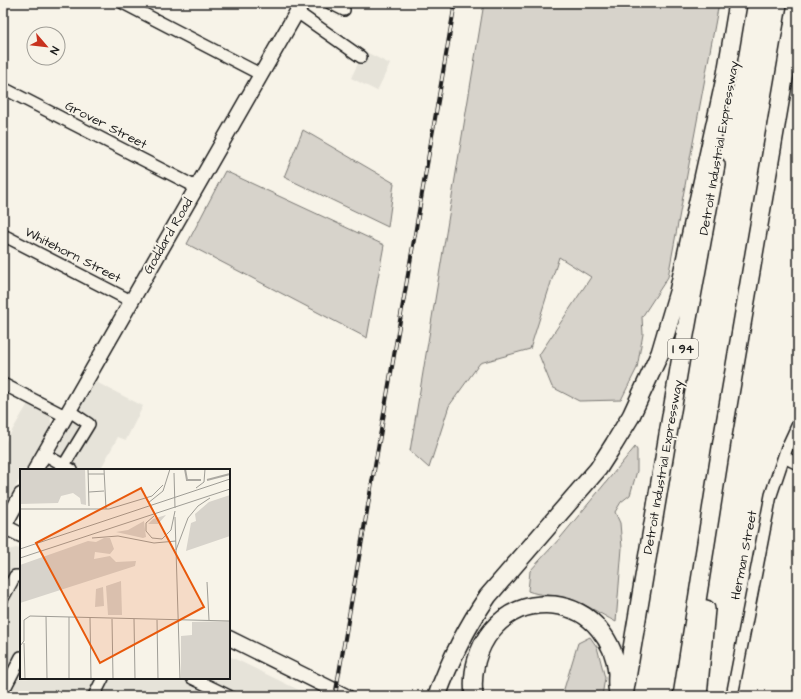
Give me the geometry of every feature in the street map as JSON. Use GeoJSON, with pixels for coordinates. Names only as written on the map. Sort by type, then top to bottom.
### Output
{"type":"FeatureCollection","features":[{"type":"Feature","properties":{"kind":"highway"},"geometry":{"type":"LineString","coordinates":[[437,696],[450,660],[474,616],[488,596],[598,469],[631,416],[660,353],[678,292],[726,74],[738,3]]}},
{"type":"Feature","properties":{"kind":"highway","name":"Detroit Industrial Expressway"},"geometry":{"type":"LineString","coordinates":[[624,696],[681,357],[746,3]]}},
{"type":"Feature","properties":{"kind":"highway"},"geometry":{"type":"LineString","coordinates":[[682,696],[722,440],[797,3]]}},
{"type":"Feature","properties":{"kind":"highway"},"geometry":{"type":"LineString","coordinates":[[698,696],[708,592],[722,498],[722,440]]}},
{"type":"Feature","properties":{"kind":"highway"},"geometry":{"type":"LineString","coordinates":[[474,696],[473,676],[475,665],[482,645],[490,633],[499,622],[519,610],[534,605],[545,604],[566,607],[578,612],[589,618],[599,628],[611,647],[615,659],[617,673],[616,688],[619,696]]}},
{"type":"Feature","properties":{"kind":"main road","name":"Goddard Road"},"geometry":{"type":"LineString","coordinates":[[36,469],[66,413],[299,8]]}},
{"type":"Feature","properties":{"kind":"main road"},"geometry":{"type":"LineString","coordinates":[[20,497],[3,527],[20,535]]}},
{"type":"Feature","properties":{"kind":"main road"},"geometry":{"type":"LineString","coordinates":[[230,638],[346,696]]}},
{"type":"Feature","properties":{"kind":"street"},"geometry":{"type":"LineString","coordinates":[[123,3],[260,74]]}},
{"type":"Feature","properties":{"kind":"street"},"geometry":{"type":"LineString","coordinates":[[330,3],[344,10]]}},
{"type":"Feature","properties":{"kind":"street"},"geometry":{"type":"LineString","coordinates":[[299,8],[361,57]]}},
{"type":"Feature","properties":{"kind":"street","name":"Grover Street"},"geometry":{"type":"LineString","coordinates":[[3,88],[196,186]]}},
{"type":"Feature","properties":{"kind":"street","name":"Whitehorn Street"},"geometry":{"type":"LineString","coordinates":[[3,235],[131,301]]}},
{"type":"Feature","properties":{"kind":"street"},"geometry":{"type":"LineString","coordinates":[[3,384],[89,424],[68,468],[44,454]]}},
{"type":"Feature","properties":{"kind":"street","name":"Herman Street"},"geometry":{"type":"LineString","coordinates":[[732,696],[765,518],[784,457],[793,447],[798,424]]}},
{"type":"Feature","properties":{"kind":"street"},"geometry":{"type":"LineString","coordinates":[[784,457],[798,464]]}},
{"type":"Feature","properties":{"kind":"street"},"geometry":{"type":"LineString","coordinates":[[3,598],[15,576],[20,576]]}},
{"type":"Feature","properties":{"kind":"street"},"geometry":{"type":"LineString","coordinates":[[3,692],[19,664]]}},
{"type":"Feature","properties":{"kind":"street"},"geometry":{"type":"LineString","coordinates":[[94,696],[102,679]]}},
{"type":"Feature","properties":{"kind":"street"},"geometry":{"type":"LineString","coordinates":[[194,679],[229,696]]}},
{"type":"Feature","properties":{"kind":"shaded area"},"geometry":{"type":"Polygon","coordinates":[[[484,3],[719,3],[668,277],[642,317],[643,334],[637,368],[621,400],[579,401],[552,387],[539,355],[591,277],[559,257],[530,349],[480,363],[449,406],[429,468],[410,451],[484,3]]]}},
{"type":"Feature","properties":{"kind":"shaded area"},"geometry":{"type":"Polygon","coordinates":[[[364,51],[390,64],[377,91],[351,78],[364,51]]]}},
{"type":"Feature","properties":{"kind":"shaded area"},"geometry":{"type":"Polygon","coordinates":[[[303,130],[394,183],[388,227],[284,177],[303,130]]]}},
{"type":"Feature","properties":{"kind":"shaded area"},"geometry":{"type":"Polygon","coordinates":[[[225,171],[384,245],[367,338],[187,244],[225,171]]]}},
{"type":"Feature","properties":{"kind":"shaded area"},"geometry":{"type":"Polygon","coordinates":[[[94,381],[143,406],[126,440],[118,437],[101,469],[44,469],[94,381]]]}},
{"type":"Feature","properties":{"kind":"shaded area"},"geometry":{"type":"Polygon","coordinates":[[[29,402],[47,412],[51,416],[51,424],[26,469],[20,469],[20,479],[9,498],[3,504],[3,446],[29,402]]]}},
{"type":"Feature","properties":{"kind":"shaded area"},"geometry":{"type":"Polygon","coordinates":[[[635,447],[637,450],[637,471],[630,495],[621,502],[615,512],[620,523],[622,548],[616,622],[576,601],[528,591],[530,571],[561,537],[635,447]]]}},
{"type":"Feature","properties":{"kind":"shaded area"},"geometry":{"type":"Polygon","coordinates":[[[20,549],[20,679],[230,679],[230,656],[311,696],[3,696],[3,554],[8,550],[20,549]]]}},
{"type":"Feature","properties":{"kind":"shaded area"},"geometry":{"type":"Polygon","coordinates":[[[590,637],[597,647],[605,678],[602,696],[565,696],[564,689],[578,643],[590,637]]]}},
{"type":"Feature","properties":{"kind":"railway"},"geometry":{"type":"LineString","coordinates":[[335,696],[455,3]]}}]}
